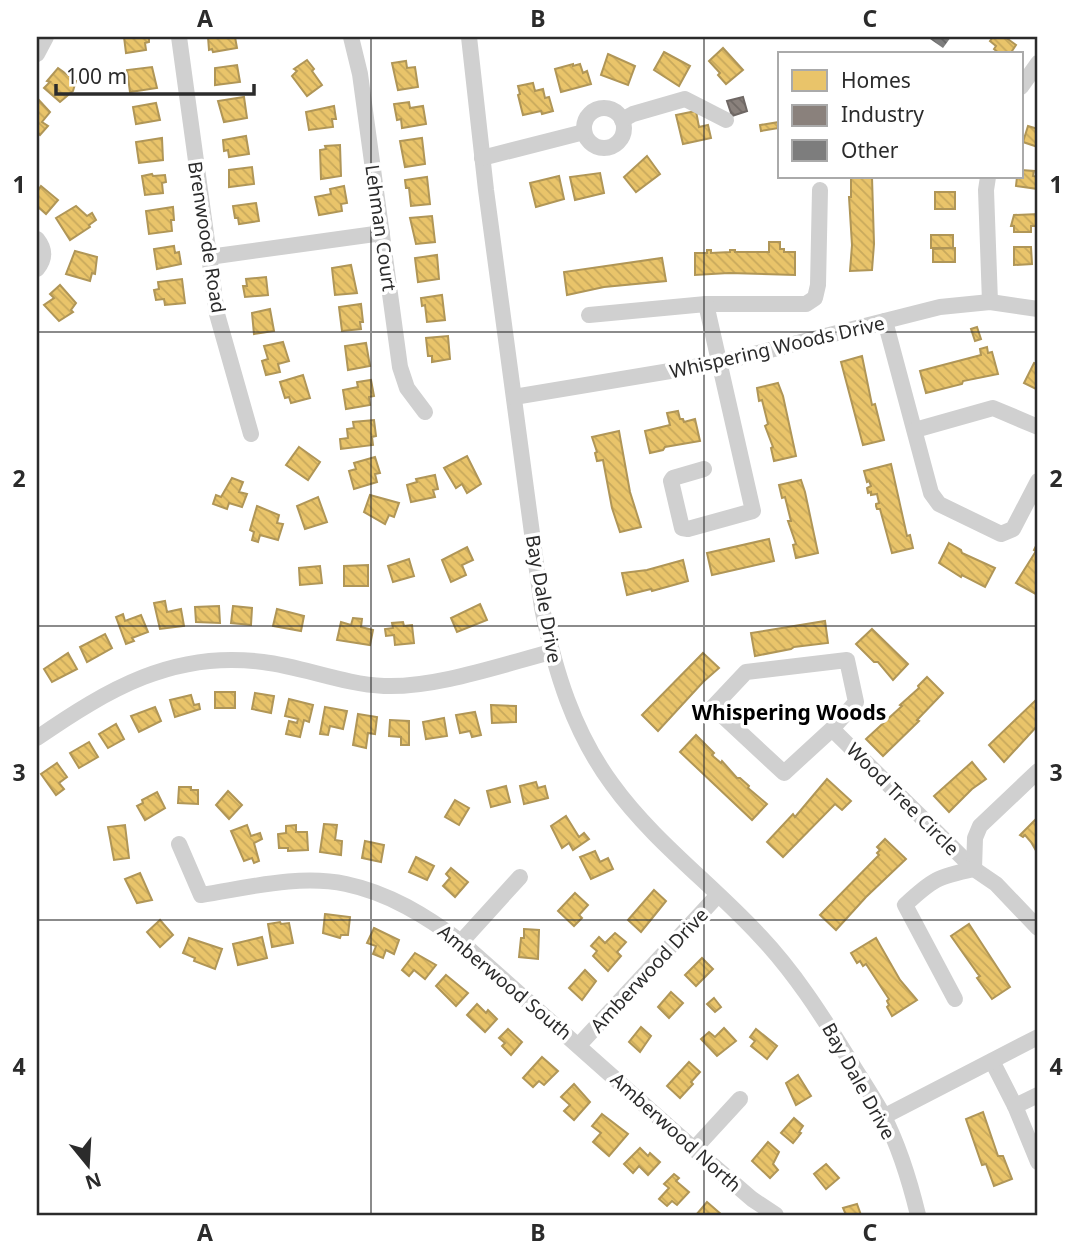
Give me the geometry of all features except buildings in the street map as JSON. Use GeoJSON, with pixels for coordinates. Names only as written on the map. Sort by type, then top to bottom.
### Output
{"type":"FeatureCollection","features":[{"type":"Feature","properties":{"kind":"street"},"geometry":{"type":"LineString","coordinates":[[37,54],[46,37]]}},
{"type":"Feature","properties":{"kind":"street","name":"Brenwoode Road"},"geometry":{"type":"LineString","coordinates":[[179,37],[217,314],[251,434]]}},
{"type":"Feature","properties":{"kind":"street","name":"Lehman Court"},"geometry":{"type":"LineString","coordinates":[[351,37],[360,74],[400,367],[407,388],[425,412]]}},
{"type":"Feature","properties":{"kind":"street","name":"Bay Dale Drive"},"geometry":{"type":"LineString","coordinates":[[469,37],[482,158],[542,608],[564,697],[611,783],[647,826],[761,936],[825,1020],[883,1117],[914,1195],[918,1215]]}},
{"type":"Feature","properties":{"kind":"street"},"geometry":{"type":"LineString","coordinates":[[1023,84],[1038,63]]}},
{"type":"Feature","properties":{"kind":"street"},"geometry":{"type":"LineString","coordinates":[[622,121],[632,114],[685,99],[726,120]]}},
{"type":"Feature","properties":{"kind":"street"},"geometry":{"type":"LineString","coordinates":[[600,108],[613,110],[622,121],[621,137],[611,146],[599,147],[593,144],[584,132],[590,113],[600,108]]}},
{"type":"Feature","properties":{"kind":"street"},"geometry":{"type":"LineString","coordinates":[[482,158],[584,132]]}},
{"type":"Feature","properties":{"kind":"street"},"geometry":{"type":"LineString","coordinates":[[988,178],[990,302]]}},
{"type":"Feature","properties":{"kind":"street"},"geometry":{"type":"LineString","coordinates":[[589,315],[706,304],[806,304],[815,298],[818,285],[820,190]]}},
{"type":"Feature","properties":{"kind":"street"},"geometry":{"type":"LineString","coordinates":[[209,257],[382,233]]}},
{"type":"Feature","properties":{"kind":"street"},"geometry":{"type":"LineString","coordinates":[[37,239],[44,252],[41,265],[37,269]]}},
{"type":"Feature","properties":{"kind":"street","name":"Whispering Woods Drive"},"geometry":{"type":"LineString","coordinates":[[514,397],[718,363],[940,307],[990,302],[1038,309]]}},
{"type":"Feature","properties":{"kind":"street"},"geometry":{"type":"LineString","coordinates":[[704,469],[673,478],[671,481],[685,530],[753,511],[706,304]]}},
{"type":"Feature","properties":{"kind":"street"},"geometry":{"type":"LineString","coordinates":[[886,321],[931,493],[939,504],[1001,534],[1013,529],[1038,481]]}},
{"type":"Feature","properties":{"kind":"street"},"geometry":{"type":"LineString","coordinates":[[915,430],[993,408],[1038,427]]}},
{"type":"Feature","properties":{"kind":"street"},"geometry":{"type":"LineString","coordinates":[[37,738],[122,686],[152,672],[194,662],[265,662],[384,686],[413,685],[439,680],[551,652]]}},
{"type":"Feature","properties":{"kind":"street","name":"Wood Tree Circle"},"geometry":{"type":"LineString","coordinates":[[847,660],[856,702],[832,729],[785,773],[713,707],[746,672],[847,660]]}},
{"type":"Feature","properties":{"kind":"street","name":"Wood Tree Circle"},"geometry":{"type":"LineString","coordinates":[[832,729],[974,869],[996,884],[1038,928]]}},
{"type":"Feature","properties":{"kind":"street"},"geometry":{"type":"LineString","coordinates":[[955,999],[905,905],[929,882],[945,875],[974,869],[975,838],[979,826],[1038,771]]}},
{"type":"Feature","properties":{"kind":"street","name":"Amberwood South"},"geometry":{"type":"LineString","coordinates":[[179,844],[201,895],[307,881],[345,884],[406,906],[461,942],[579,1045]]}},
{"type":"Feature","properties":{"kind":"street"},"geometry":{"type":"LineString","coordinates":[[461,942],[520,877]]}},
{"type":"Feature","properties":{"kind":"street","name":"Amberwood Drive"},"geometry":{"type":"LineString","coordinates":[[579,1045],[718,895]]}},
{"type":"Feature","properties":{"kind":"street"},"geometry":{"type":"LineString","coordinates":[[883,1117],[1038,1037]]}},
{"type":"Feature","properties":{"kind":"street","name":"Amberwood North"},"geometry":{"type":"LineString","coordinates":[[579,1045],[694,1149],[752,1199],[776,1215]]}},
{"type":"Feature","properties":{"kind":"street"},"geometry":{"type":"LineString","coordinates":[[992,1061],[1016,1106],[1038,1162]]}},
{"type":"Feature","properties":{"kind":"street"},"geometry":{"type":"LineString","coordinates":[[1016,1106],[1038,1095]]}},
{"type":"Feature","properties":{"kind":"street"},"geometry":{"type":"LineString","coordinates":[[694,1149],[740,1099]]}},
{"type":"Feature","properties":{"kind":"district","name":"Whispering Woods"},"geometry":{"type":"Point","coordinates":[789,713]}}]}
